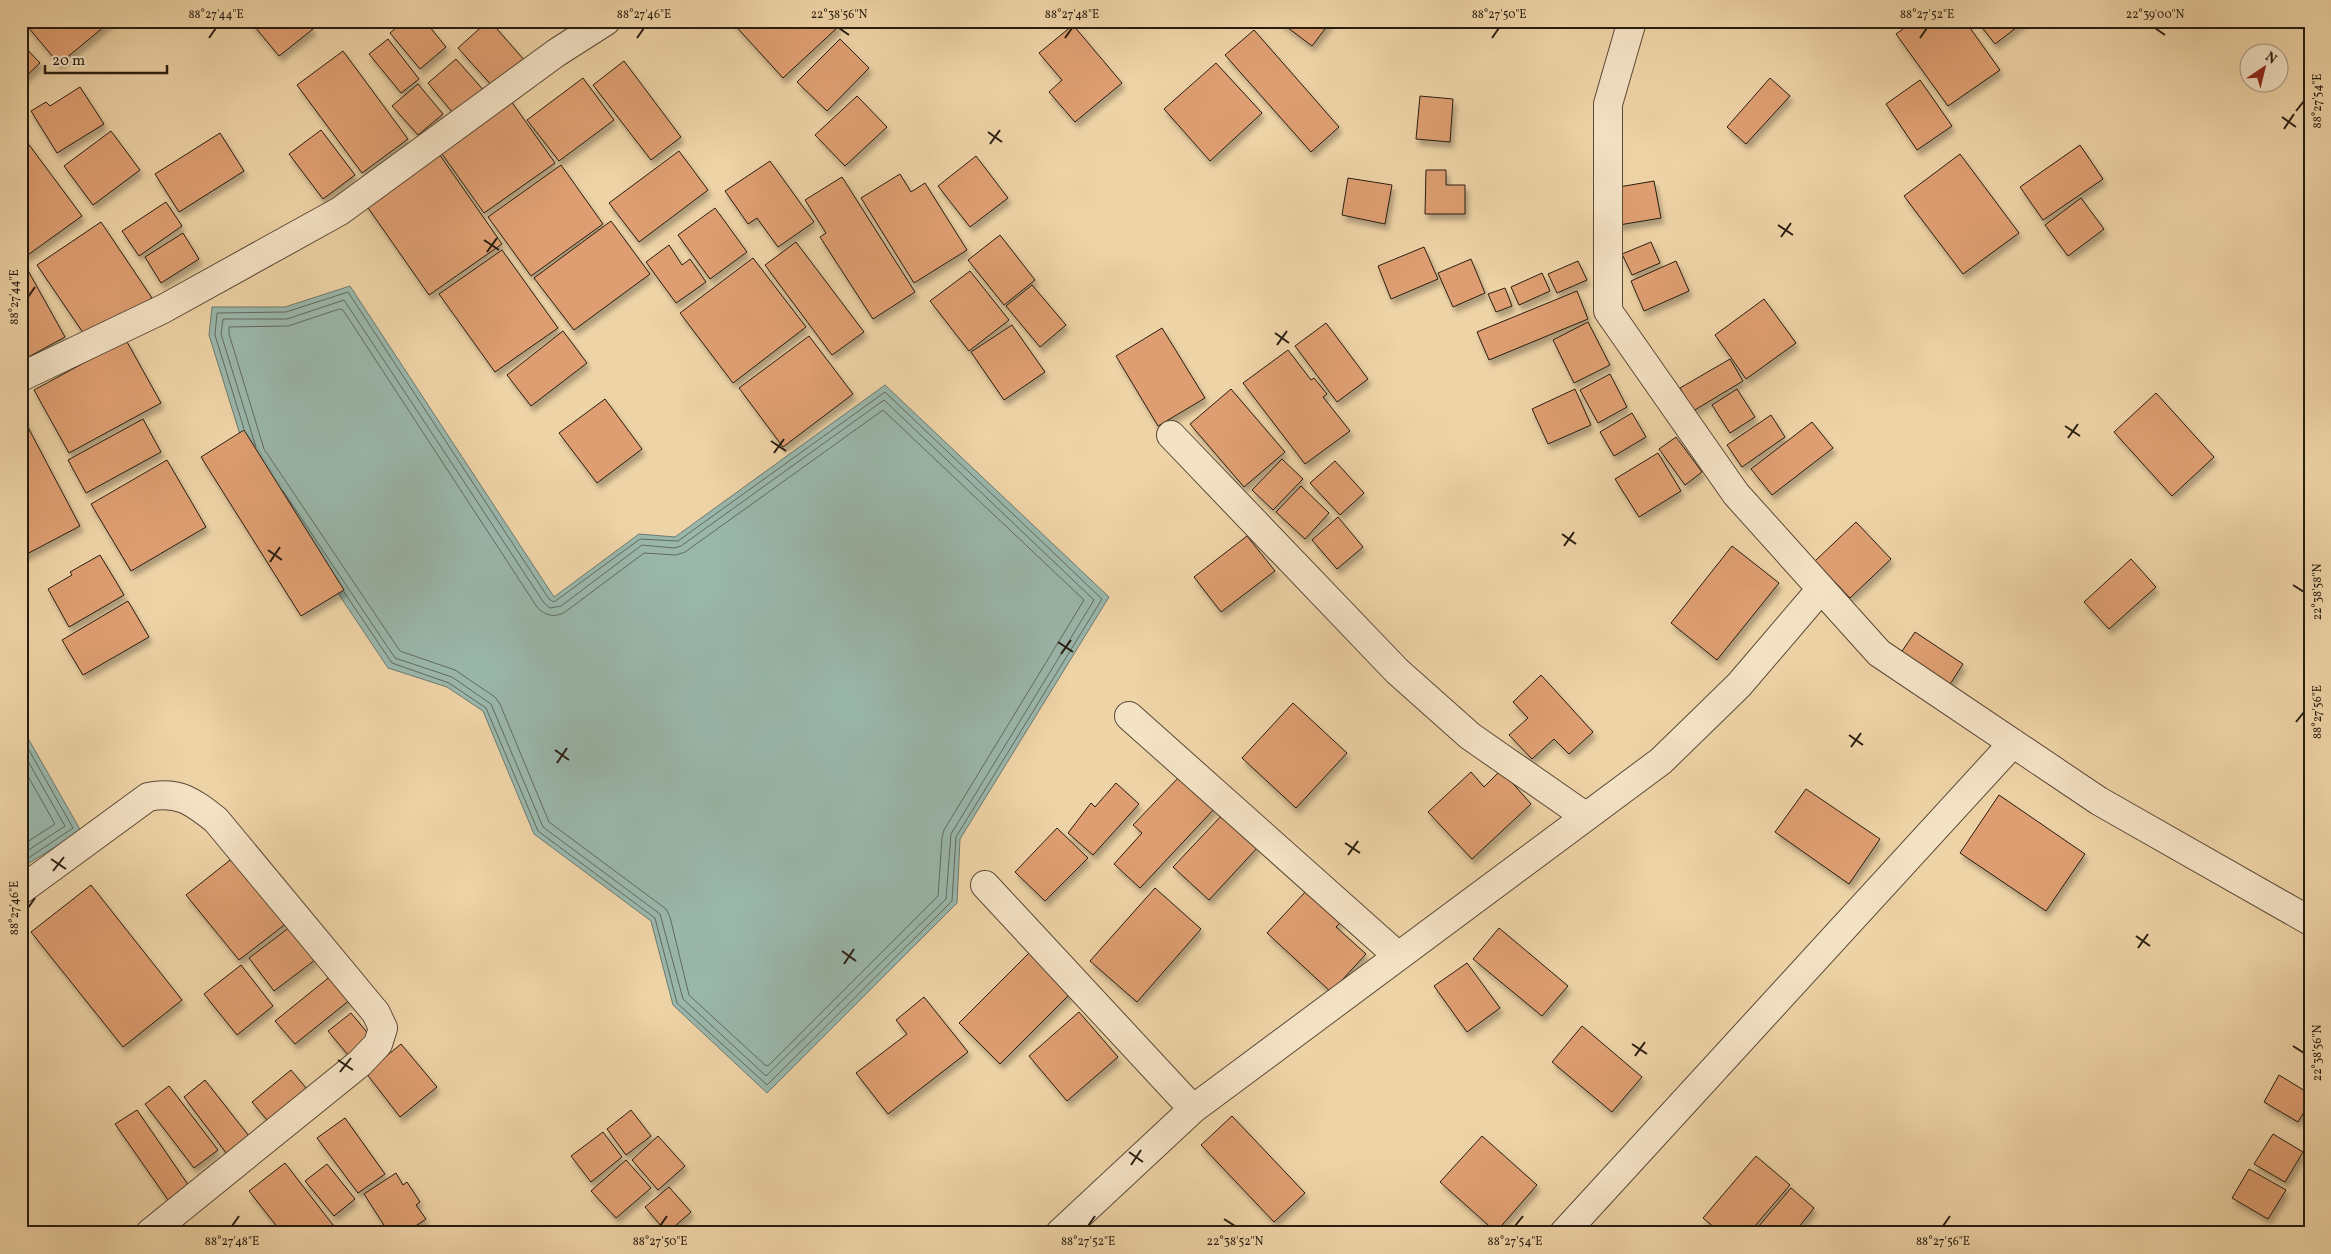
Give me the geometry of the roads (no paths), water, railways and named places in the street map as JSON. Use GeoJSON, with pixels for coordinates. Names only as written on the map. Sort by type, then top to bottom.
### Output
{"type":"FeatureCollection","features":[{"type":"Feature","properties":{"kind":"street"},"geometry":{"type":"LineString","coordinates":[[21,377],[163,309],[340,211],[556,52],[605,21]]}},
{"type":"Feature","properties":{"kind":"street"},"geometry":{"type":"LineString","coordinates":[[1632,21],[1608,104],[1608,310],[1736,494],[1879,653],[2099,801],[2310,921]]}},
{"type":"Feature","properties":{"kind":"street"},"geometry":{"type":"LineString","coordinates":[[1171,435],[1397,671],[1470,736],[1585,816]]}},
{"type":"Feature","properties":{"kind":"street"},"geometry":{"type":"LineString","coordinates":[[1060,1233],[1193,1109],[1661,761],[1739,685],[1821,588]]}},
{"type":"Feature","properties":{"kind":"street"},"geometry":{"type":"LineString","coordinates":[[1129,716],[1398,956]]}},
{"type":"Feature","properties":{"kind":"street"},"geometry":{"type":"LineString","coordinates":[[1564,1233],[2013,743]]}},
{"type":"Feature","properties":{"kind":"street"},"geometry":{"type":"LineString","coordinates":[[21,890],[148,797],[166,794],[195,803],[216,820],[376,1013],[383,1028],[378,1044],[360,1062],[150,1233]]}},
{"type":"Feature","properties":{"kind":"street"},"geometry":{"type":"LineString","coordinates":[[985,885],[1193,1109]]}},
{"type":"Feature","properties":{"kind":"water"},"geometry":{"type":"Polygon","coordinates":[[[350,286],[554,597],[639,534],[675,537],[885,385],[1109,597],[960,839],[957,903],[767,1093],[673,1005],[651,921],[534,834],[483,711],[447,687],[388,668],[247,457],[209,335],[212,307],[285,307],[350,286]]]}},
{"type":"Feature","properties":{"kind":"water"},"geometry":{"type":"Polygon","coordinates":[[[21,726],[81,831],[21,868],[21,726]]]}}]}
